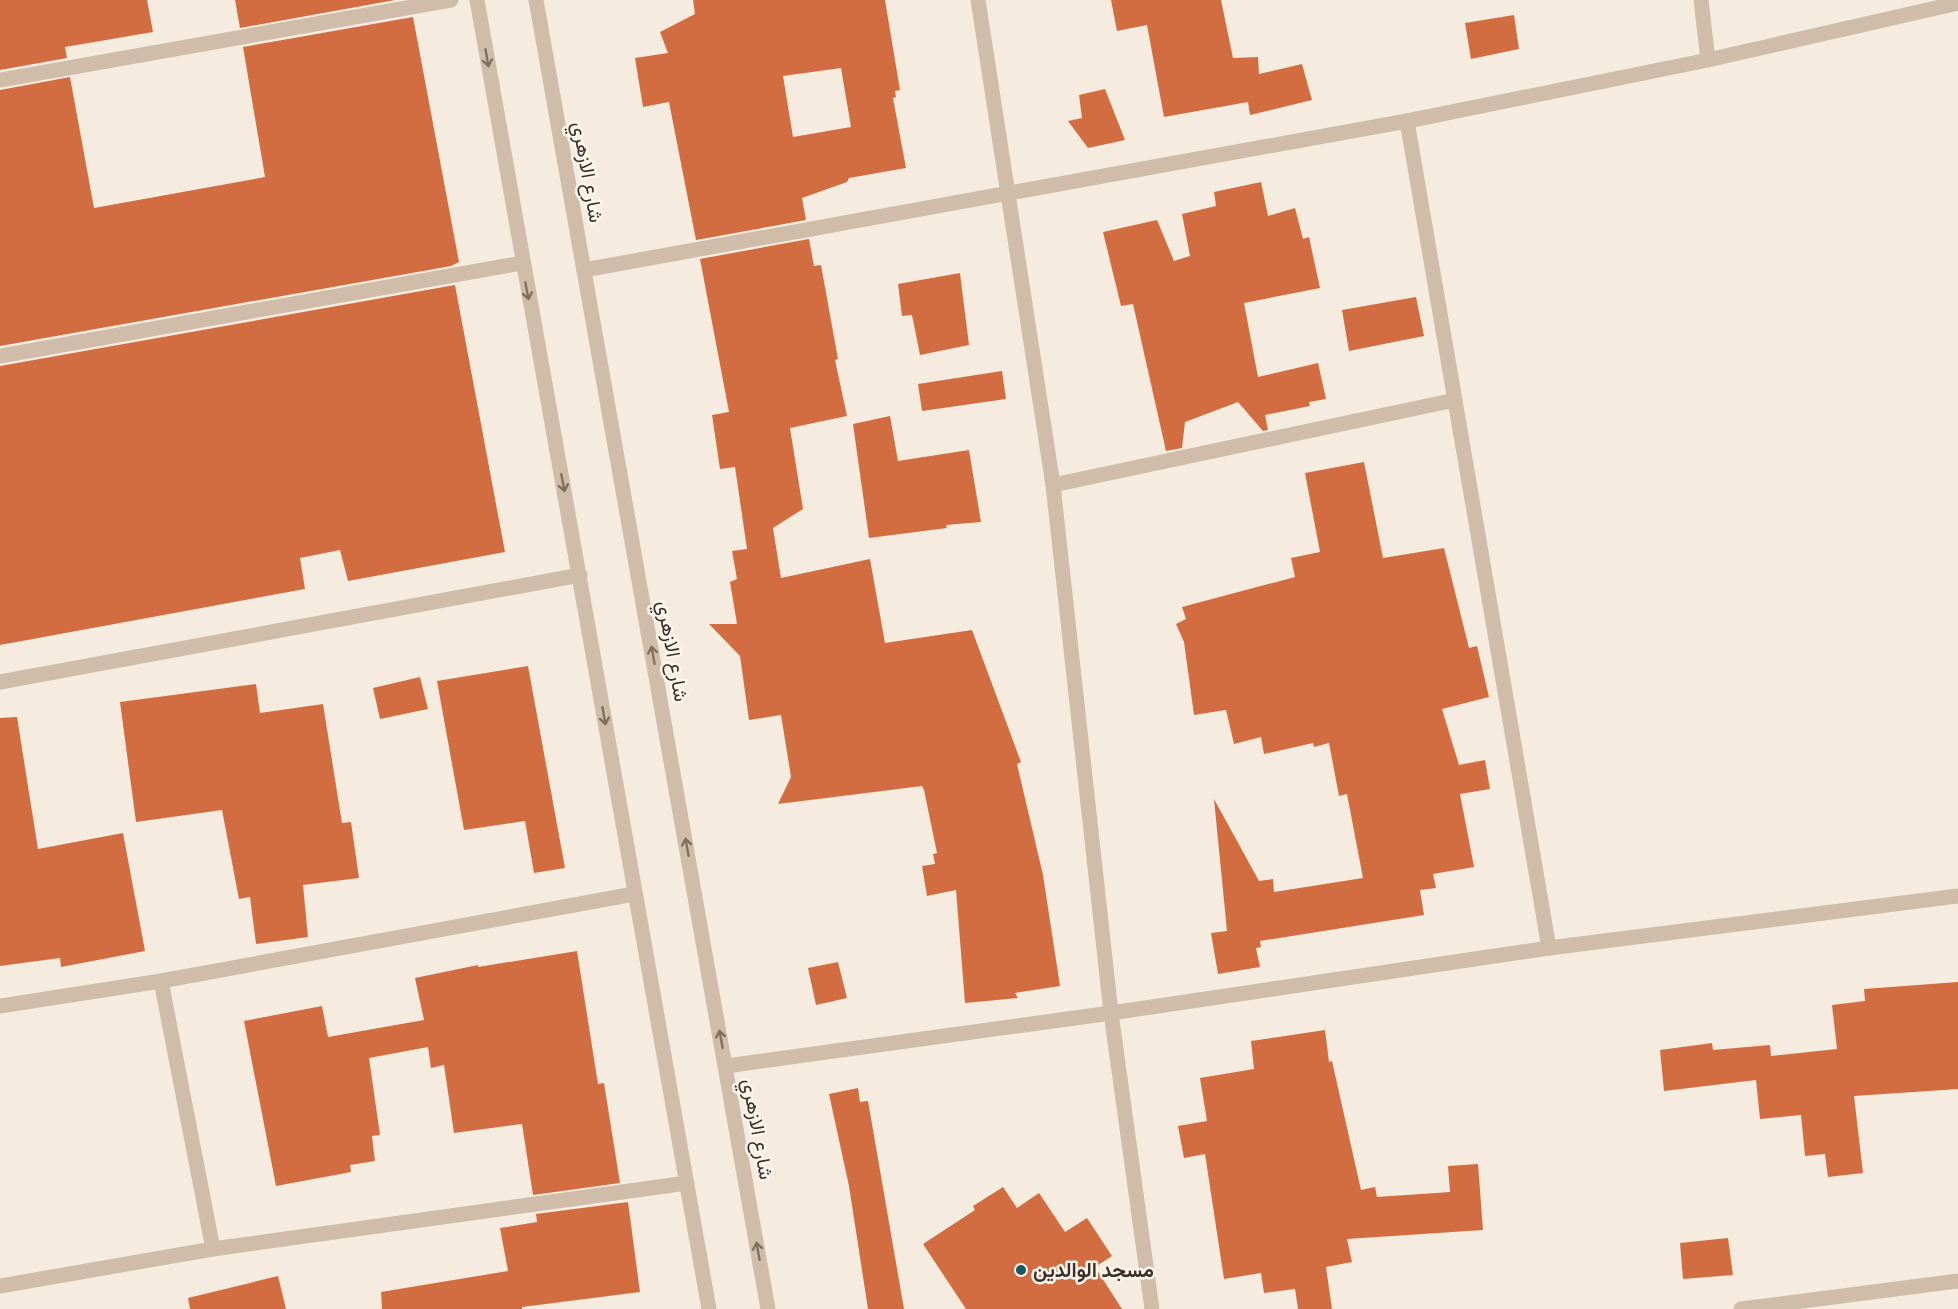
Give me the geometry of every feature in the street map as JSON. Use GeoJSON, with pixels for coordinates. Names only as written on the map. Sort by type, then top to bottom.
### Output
{"type":"FeatureCollection","features":[{"type":"Feature","properties":{"kind":"street"},"geometry":{"type":"LineString","coordinates":[[0,80],[451,0]]}},
{"type":"Feature","properties":{"kind":"street"},"geometry":{"type":"LineString","coordinates":[[477,0],[709,1309]]}},
{"type":"Feature","properties":{"kind":"street","name":"شارع الازهري"},"geometry":{"type":"LineString","coordinates":[[536,0],[768,1309]]}},
{"type":"Feature","properties":{"kind":"street"},"geometry":{"type":"LineString","coordinates":[[978,0],[1053,485],[1111,1013],[1152,1309]]}},
{"type":"Feature","properties":{"kind":"street"},"geometry":{"type":"LineString","coordinates":[[1701,0],[1708,60]]}},
{"type":"Feature","properties":{"kind":"street"},"geometry":{"type":"LineString","coordinates":[[584,270],[1407,121],[1708,60],[1958,3]]}},
{"type":"Feature","properties":{"kind":"street"},"geometry":{"type":"LineString","coordinates":[[1407,121],[1549,948]]}},
{"type":"Feature","properties":{"kind":"street"},"geometry":{"type":"LineString","coordinates":[[0,356],[522,263]]}},
{"type":"Feature","properties":{"kind":"street"},"geometry":{"type":"LineString","coordinates":[[1053,485],[1455,400]]}},
{"type":"Feature","properties":{"kind":"street"},"geometry":{"type":"LineString","coordinates":[[0,682],[580,575]]}},
{"type":"Feature","properties":{"kind":"street"},"geometry":{"type":"LineString","coordinates":[[0,1006],[161,981],[634,894]]}},
{"type":"Feature","properties":{"kind":"street"},"geometry":{"type":"LineString","coordinates":[[726,1066],[1111,1013],[1549,948],[1958,896]]}},
{"type":"Feature","properties":{"kind":"street"},"geometry":{"type":"LineString","coordinates":[[161,981],[213,1249]]}},
{"type":"Feature","properties":{"kind":"street"},"geometry":{"type":"LineString","coordinates":[[0,1286],[213,1249],[687,1183]]}},
{"type":"Feature","properties":{"kind":"street"},"geometry":{"type":"LineString","coordinates":[[1741,1309],[1958,1281]]}},
{"type":"Feature","properties":{"kind":"building"},"geometry":{"type":"Polygon","coordinates":[[[0,0],[147,0],[153,32],[65,47],[67,58],[0,70],[0,0]]]}},
{"type":"Feature","properties":{"kind":"building"},"geometry":{"type":"Polygon","coordinates":[[[235,0],[395,0],[240,28],[235,0]]]}},
{"type":"Feature","properties":{"kind":"building"},"geometry":{"type":"Polygon","coordinates":[[[693,0],[885,0],[900,90],[895,91],[896,97],[893,98],[906,168],[849,178],[847,182],[802,198],[806,220],[696,240],[669,102],[643,107],[635,58],[668,53],[660,32],[695,14],[693,0]],[[841,68],[783,76],[793,137],[851,127],[841,68]]]}},
{"type":"Feature","properties":{"kind":"building"},"geometry":{"type":"Polygon","coordinates":[[[1111,0],[1221,0],[1233,58],[1258,57],[1259,74],[1302,64],[1312,100],[1250,115],[1248,102],[1164,117],[1147,25],[1117,31],[1111,0]]]}},
{"type":"Feature","properties":{"kind":"building"},"geometry":{"type":"Polygon","coordinates":[[[1514,15],[1519,49],[1471,59],[1465,23],[1514,15]]]}},
{"type":"Feature","properties":{"kind":"building"},"geometry":{"type":"Polygon","coordinates":[[[413,17],[459,262],[451,266],[0,346],[0,90],[70,77],[94,208],[265,177],[243,47],[413,17]]]}},
{"type":"Feature","properties":{"kind":"building"},"geometry":{"type":"Polygon","coordinates":[[[1105,89],[1125,140],[1088,148],[1068,121],[1082,118],[1079,95],[1105,89]]]}},
{"type":"Feature","properties":{"kind":"building"},"geometry":{"type":"Polygon","coordinates":[[[1261,182],[1268,216],[1295,208],[1303,239],[1309,237],[1320,288],[1244,303],[1258,377],[1318,363],[1326,399],[1309,402],[1310,406],[1265,415],[1268,430],[1263,431],[1238,402],[1185,422],[1182,448],[1166,451],[1133,304],[1121,306],[1103,232],[1157,220],[1174,261],[1190,256],[1182,214],[1216,206],[1214,192],[1261,182]]]}},
{"type":"Feature","properties":{"kind":"building"},"geometry":{"type":"Polygon","coordinates":[[[809,239],[814,266],[821,265],[838,359],[835,360],[847,416],[790,428],[803,509],[773,528],[781,578],[870,559],[885,643],[972,630],[1021,762],[1017,764],[1043,875],[1060,986],[1015,993],[1018,998],[965,1003],[956,890],[927,896],[922,866],[935,864],[933,854],[937,853],[922,786],[778,804],[791,777],[781,715],[749,720],[740,656],[709,624],[737,624],[730,582],[737,579],[732,551],[747,549],[735,467],[720,469],[712,415],[729,412],[700,259],[809,239]]]}},
{"type":"Feature","properties":{"kind":"building"},"geometry":{"type":"Polygon","coordinates":[[[960,273],[969,345],[920,355],[912,315],[902,316],[898,284],[960,273]]]}},
{"type":"Feature","properties":{"kind":"building"},"geometry":{"type":"Polygon","coordinates":[[[455,285],[505,552],[348,581],[340,550],[300,558],[305,589],[0,645],[0,366],[455,285]]]}},
{"type":"Feature","properties":{"kind":"building"},"geometry":{"type":"Polygon","coordinates":[[[1416,297],[1424,336],[1349,351],[1342,310],[1416,297]]]}},
{"type":"Feature","properties":{"kind":"building"},"geometry":{"type":"Polygon","coordinates":[[[1002,371],[1006,399],[922,411],[918,384],[1002,371]]]}},
{"type":"Feature","properties":{"kind":"building"},"geometry":{"type":"Polygon","coordinates":[[[890,416],[898,461],[969,450],[981,522],[946,525],[947,528],[869,538],[853,424],[890,416]]]}},
{"type":"Feature","properties":{"kind":"building"},"geometry":{"type":"Polygon","coordinates":[[[1364,462],[1383,558],[1444,548],[1469,648],[1477,646],[1489,697],[1442,709],[1459,765],[1485,760],[1490,789],[1460,794],[1474,867],[1433,874],[1436,888],[1420,890],[1424,915],[1260,941],[1261,947],[1256,948],[1260,967],[1218,974],[1211,933],[1227,931],[1214,799],[1259,881],[1273,879],[1274,892],[1363,878],[1347,794],[1339,796],[1329,743],[1314,747],[1313,743],[1264,754],[1261,737],[1234,744],[1226,710],[1194,715],[1184,642],[1176,624],[1186,619],[1182,607],[1295,577],[1291,558],[1320,552],[1305,473],[1364,462]]]}},
{"type":"Feature","properties":{"kind":"building"},"geometry":{"type":"Polygon","coordinates":[[[528,666],[565,868],[534,873],[525,821],[464,830],[437,681],[528,666]]]}},
{"type":"Feature","properties":{"kind":"building"},"geometry":{"type":"Polygon","coordinates":[[[420,677],[428,709],[380,719],[373,688],[420,677]]]}},
{"type":"Feature","properties":{"kind":"building"},"geometry":{"type":"Polygon","coordinates":[[[256,684],[260,713],[323,704],[342,823],[351,822],[359,878],[303,885],[308,937],[256,944],[250,897],[239,899],[222,810],[136,822],[120,702],[256,684]]]}},
{"type":"Feature","properties":{"kind":"building"},"geometry":{"type":"Polygon","coordinates":[[[17,717],[38,849],[123,833],[145,951],[61,967],[60,958],[0,966],[0,718],[17,717]]]}},
{"type":"Feature","properties":{"kind":"building"},"geometry":{"type":"Polygon","coordinates":[[[577,951],[598,1084],[604,1083],[620,1183],[533,1195],[522,1124],[454,1133],[444,1065],[431,1068],[428,1047],[369,1058],[380,1135],[372,1136],[375,1161],[350,1165],[351,1172],[276,1186],[244,1021],[322,1006],[328,1037],[424,1020],[415,978],[478,965],[478,967],[577,951]]]}},
{"type":"Feature","properties":{"kind":"building"},"geometry":{"type":"Polygon","coordinates":[[[838,962],[847,998],[816,1005],[808,968],[838,962]]]}},
{"type":"Feature","properties":{"kind":"building"},"geometry":{"type":"Polygon","coordinates":[[[1958,982],[1958,1089],[1854,1096],[1863,1173],[1828,1177],[1825,1154],[1805,1156],[1801,1115],[1760,1119],[1756,1080],[1664,1091],[1660,1050],[1712,1043],[1713,1050],[1770,1045],[1771,1056],[1837,1049],[1832,1005],[1865,1001],[1864,989],[1958,982]]]}},
{"type":"Feature","properties":{"kind":"building"},"geometry":{"type":"Polygon","coordinates":[[[1325,1030],[1329,1062],[1332,1061],[1361,1190],[1375,1187],[1377,1197],[1450,1192],[1448,1166],[1478,1164],[1483,1230],[1347,1239],[1352,1262],[1326,1267],[1332,1309],[1298,1309],[1295,1289],[1264,1293],[1261,1273],[1224,1279],[1205,1154],[1184,1158],[1178,1126],[1207,1121],[1200,1078],[1254,1069],[1251,1041],[1325,1030]]]}},
{"type":"Feature","properties":{"kind":"building"},"geometry":{"type":"Polygon","coordinates":[[[858,1088],[860,1102],[868,1101],[904,1309],[868,1309],[849,1186],[829,1094],[858,1088]]]}},
{"type":"Feature","properties":{"kind":"building"},"geometry":{"type":"Polygon","coordinates":[[[1003,1187],[1017,1208],[1039,1193],[1065,1232],[1087,1218],[1112,1256],[1095,1267],[1122,1309],[966,1309],[923,1244],[975,1210],[973,1206],[1003,1187]]]}},
{"type":"Feature","properties":{"kind":"building"},"geometry":{"type":"Polygon","coordinates":[[[628,1202],[640,1292],[522,1307],[522,1309],[382,1309],[381,1292],[508,1271],[500,1228],[537,1222],[536,1214],[628,1202]]]}},
{"type":"Feature","properties":{"kind":"building"},"geometry":{"type":"Polygon","coordinates":[[[1728,1238],[1733,1275],[1683,1279],[1680,1243],[1728,1238]]]}},
{"type":"Feature","properties":{"kind":"building"},"geometry":{"type":"Polygon","coordinates":[[[278,1276],[286,1309],[190,1309],[188,1298],[278,1276]]]}},
{"type":"Feature","properties":{"kind":"place","name":"مسجد الوالدين"},"geometry":{"type":"Point","coordinates":[1021,1270]}}]}
